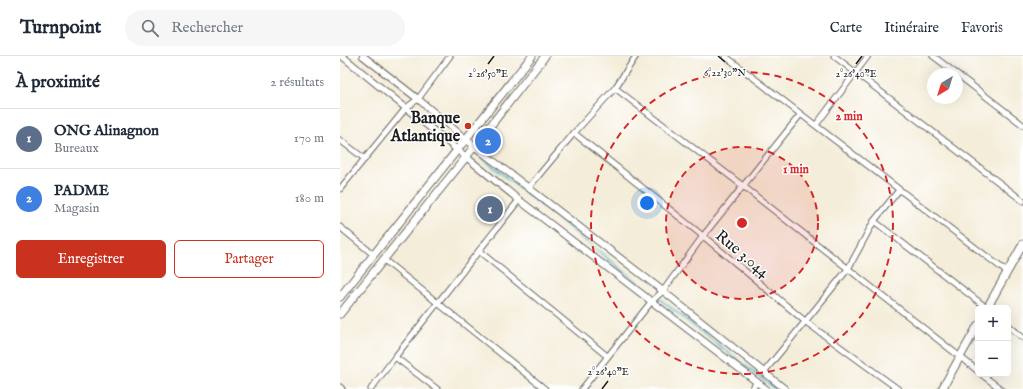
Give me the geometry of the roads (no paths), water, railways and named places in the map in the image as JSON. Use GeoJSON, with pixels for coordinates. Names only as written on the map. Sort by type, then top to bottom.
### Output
{"type":"FeatureCollection","features":[{"type":"Feature","properties":{"kind":"main road"},"geometry":{"type":"LineString","coordinates":[[340,297],[467,140],[532,56]]}},
{"type":"Feature","properties":{"kind":"main road"},"geometry":{"type":"LineString","coordinates":[[340,314],[545,56]]}},
{"type":"Feature","properties":{"kind":"main road"},"geometry":{"type":"LineString","coordinates":[[989,305],[1023,244]]}},
{"type":"Feature","properties":{"kind":"main road"},"geometry":{"type":"LineString","coordinates":[[942,389],[975,330]]}},
{"type":"Feature","properties":{"kind":"street"},"geometry":{"type":"LineString","coordinates":[[342,56],[519,200],[766,389]]}},
{"type":"Feature","properties":{"kind":"street"},"geometry":{"type":"LineString","coordinates":[[363,56],[418,99],[474,146],[663,291],[785,389]]}},
{"type":"Feature","properties":{"kind":"street"},"geometry":{"type":"LineString","coordinates":[[340,189],[406,108],[418,99],[450,56]]}},
{"type":"Feature","properties":{"kind":"street"},"geometry":{"type":"LineString","coordinates":[[529,187],[574,133],[615,88],[636,56]]}},
{"type":"Feature","properties":{"kind":"street"},"geometry":{"type":"LineString","coordinates":[[725,56],[800,115],[816,125],[1007,272]]}},
{"type":"Feature","properties":{"kind":"street"},"geometry":{"type":"LineString","coordinates":[[834,56],[1023,201]]}},
{"type":"Feature","properties":{"kind":"street"},"geometry":{"type":"LineString","coordinates":[[816,125],[868,56]]}},
{"type":"Feature","properties":{"kind":"street"},"geometry":{"type":"LineString","coordinates":[[933,56],[949,68]]}},
{"type":"Feature","properties":{"kind":"street"},"geometry":{"type":"LineString","coordinates":[[963,79],[1023,125]]}},
{"type":"Feature","properties":{"kind":"street"},"geometry":{"type":"LineString","coordinates":[[615,88],[743,186],[975,370]]}},
{"type":"Feature","properties":{"kind":"street"},"geometry":{"type":"LineString","coordinates":[[582,389],[651,302],[663,291],[703,236],[800,115]]}},
{"type":"Feature","properties":{"kind":"street","name":"Rue 3.044"},"geometry":{"type":"LineString","coordinates":[[574,133],[703,236],[806,322],[898,389]]}},
{"type":"Feature","properties":{"kind":"street"},"geometry":{"type":"LineString","coordinates":[[340,140],[364,159]]}},
{"type":"Feature","properties":{"kind":"street"},"geometry":{"type":"LineString","coordinates":[[764,372],[848,269],[874,221],[899,190]]}},
{"type":"Feature","properties":{"kind":"street"},"geometry":{"type":"LineString","coordinates":[[371,389],[519,200]]}},
{"type":"Feature","properties":{"kind":"street"},"geometry":{"type":"LineString","coordinates":[[874,221],[983,305]]}},
{"type":"Feature","properties":{"kind":"street"},"geometry":{"type":"LineString","coordinates":[[340,227],[374,255]]}},
{"type":"Feature","properties":{"kind":"street"},"geometry":{"type":"LineString","coordinates":[[479,251],[607,356]]}},
{"type":"Feature","properties":{"kind":"street"},"geometry":{"type":"LineString","coordinates":[[383,260],[545,389]]}},
{"type":"Feature","properties":{"kind":"street"},"geometry":{"type":"LineString","coordinates":[[1011,328],[1023,338]]}},
{"type":"Feature","properties":{"kind":"street"},"geometry":{"type":"LineString","coordinates":[[395,357],[437,389]]}},
{"type":"Feature","properties":{"kind":"street"},"geometry":{"type":"LineString","coordinates":[[985,377],[1001,389]]}},
{"type":"Feature","properties":{"kind":"street"},"geometry":{"type":"LineString","coordinates":[[752,389],[757,382]]}},
{"type":"Feature","properties":{"kind":"waterway"},"geometry":{"type":"LineString","coordinates":[[480,156],[641,285]]}},
{"type":"Feature","properties":{"kind":"waterway"},"geometry":{"type":"LineString","coordinates":[[657,297],[775,389]]}},
{"type":"Feature","properties":{"kind":"place","name":"Banque Atlantique"},"geometry":{"type":"Point","coordinates":[468,126]}},
{"type":"Feature","properties":{"kind":"place","name":"PADME"},"geometry":{"type":"Point","coordinates":[488,141]}},
{"type":"Feature","properties":{"kind":"place","name":"ONG Alinagnon"},"geometry":{"type":"Point","coordinates":[490,209]}}]}
